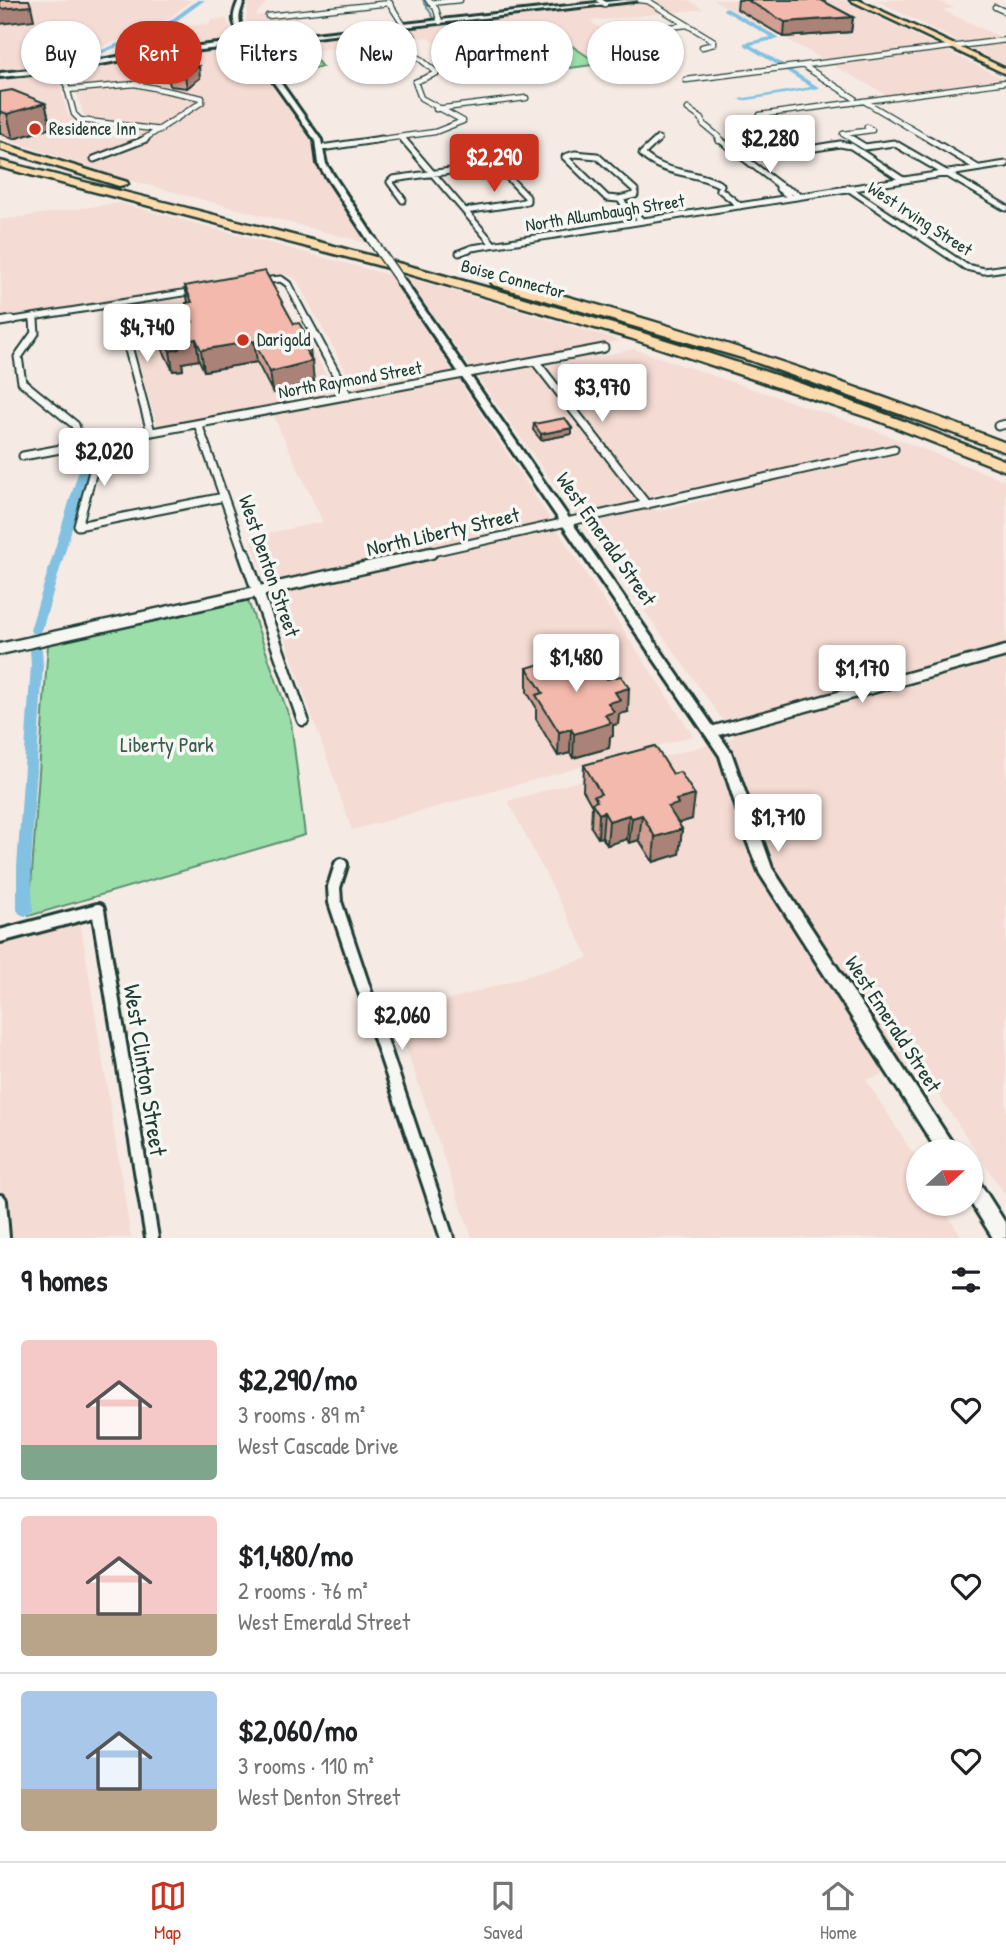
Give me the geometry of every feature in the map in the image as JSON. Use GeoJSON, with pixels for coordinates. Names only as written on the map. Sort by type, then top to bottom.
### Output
{"type":"FeatureCollection","features":[{"type":"Feature","properties":{"kind":"highway"},"geometry":{"type":"LineString","coordinates":[[0,146],[163,198]]}},
{"type":"Feature","properties":{"kind":"highway","name":"Boise Connector"},"geometry":{"type":"LineString","coordinates":[[0,155],[591,308],[755,357],[1006,448]]}},
{"type":"Feature","properties":{"kind":"highway","name":"Boise Connector"},"geometry":{"type":"LineString","coordinates":[[0,163],[557,311],[904,426],[1006,466]]}},
{"type":"Feature","properties":{"kind":"main road","name":"West Emerald Street"},"geometry":{"type":"LineString","coordinates":[[236,21],[242,0]]}},
{"type":"Feature","properties":{"kind":"main road"},"geometry":{"type":"LineString","coordinates":[[448,21],[639,0]]}},
{"type":"Feature","properties":{"kind":"main road"},"geometry":{"type":"LineString","coordinates":[[853,0],[1006,72]]}},
{"type":"Feature","properties":{"kind":"main road"},"geometry":{"type":"LineString","coordinates":[[861,0],[943,41]]}},
{"type":"Feature","properties":{"kind":"main road"},"geometry":{"type":"LineString","coordinates":[[101,61],[216,46]]}},
{"type":"Feature","properties":{"kind":"main road"},"geometry":{"type":"LineString","coordinates":[[0,75],[21,73]]}},
{"type":"Feature","properties":{"kind":"main road","name":"West Emerald Street"},"geometry":{"type":"LineString","coordinates":[[278,84],[314,135],[321,148],[322,164],[326,172],[711,732],[737,780],[751,839],[765,870],[941,1139]]}},
{"type":"Feature","properties":{"kind":"main road"},"geometry":{"type":"LineString","coordinates":[[984,1206],[1004,1238]]}},
{"type":"Feature","properties":{"kind":"street"},"geometry":{"type":"LineString","coordinates":[[439,21],[429,1],[460,0]]}},
{"type":"Feature","properties":{"kind":"street"},"geometry":{"type":"LineString","coordinates":[[639,0],[648,1],[714,41],[714,44],[702,47]]}},
{"type":"Feature","properties":{"kind":"street"},"geometry":{"type":"LineString","coordinates":[[268,16],[389,2],[398,21]]}},
{"type":"Feature","properties":{"kind":"street"},"geometry":{"type":"LineString","coordinates":[[995,7],[1006,12]]}},
{"type":"Feature","properties":{"kind":"street"},"geometry":{"type":"LineString","coordinates":[[686,80],[1006,40]]}},
{"type":"Feature","properties":{"kind":"street"},"geometry":{"type":"LineString","coordinates":[[417,57],[436,72],[435,75],[417,81]]}},
{"type":"Feature","properties":{"kind":"street"},"geometry":{"type":"LineString","coordinates":[[804,66],[854,98]]}},
{"type":"Feature","properties":{"kind":"street"},"geometry":{"type":"LineString","coordinates":[[903,180],[852,146],[839,144],[809,149],[760,116],[1006,82]]}},
{"type":"Feature","properties":{"kind":"street"},"geometry":{"type":"LineString","coordinates":[[66,84],[74,114],[80,120],[160,130]]}},
{"type":"Feature","properties":{"kind":"street"},"geometry":{"type":"LineString","coordinates":[[68,90],[135,84],[202,98],[202,102],[138,144],[94,159]]}},
{"type":"Feature","properties":{"kind":"street"},"geometry":{"type":"LineString","coordinates":[[321,148],[446,130],[463,121],[436,109],[419,97],[414,84]]}},
{"type":"Feature","properties":{"kind":"street"},"geometry":{"type":"LineString","coordinates":[[436,109],[526,98]]}},
{"type":"Feature","properties":{"kind":"street"},"geometry":{"type":"LineString","coordinates":[[864,101],[978,168]]}},
{"type":"Feature","properties":{"kind":"street"},"geometry":{"type":"LineString","coordinates":[[688,108],[719,137],[719,141],[779,185],[801,196]]}},
{"type":"Feature","properties":{"kind":"street"},"geometry":{"type":"LineString","coordinates":[[867,127],[872,130],[843,134],[865,148],[894,143],[1006,208]]}},
{"type":"Feature","properties":{"kind":"street"},"geometry":{"type":"LineString","coordinates":[[402,138],[493,244]]}},
{"type":"Feature","properties":{"kind":"street"},"geometry":{"type":"LineString","coordinates":[[659,139],[642,154],[655,167],[712,178],[721,185],[719,189],[740,206]]}},
{"type":"Feature","properties":{"kind":"street"},"geometry":{"type":"LineString","coordinates":[[619,200],[635,195],[635,190],[597,156],[565,156],[607,198],[619,200],[642,221]]}},
{"type":"Feature","properties":{"kind":"street","name":"North Allumbaugh Street"},"geometry":{"type":"LineString","coordinates":[[459,253],[493,244],[1006,164]]}},
{"type":"Feature","properties":{"kind":"street"},"geometry":{"type":"LineString","coordinates":[[403,200],[390,182],[494,167],[527,197],[527,201],[465,211]]}},
{"type":"Feature","properties":{"kind":"street"},"geometry":{"type":"LineString","coordinates":[[779,185],[779,189],[790,197]]}},
{"type":"Feature","properties":{"kind":"street","name":"West Irving Street"},"geometry":{"type":"LineString","coordinates":[[848,188],[966,267],[978,271],[1006,268]]}},
{"type":"Feature","properties":{"kind":"street"},"geometry":{"type":"LineString","coordinates":[[250,282],[281,279],[288,284],[348,396]]}},
{"type":"Feature","properties":{"kind":"street"},"geometry":{"type":"LineString","coordinates":[[0,322],[200,290]]}},
{"type":"Feature","properties":{"kind":"street"},"geometry":{"type":"LineString","coordinates":[[116,303],[151,432]]}},
{"type":"Feature","properties":{"kind":"street"},"geometry":{"type":"LineString","coordinates":[[34,317],[35,332],[18,357],[22,382],[75,425],[79,440],[101,442],[78,526],[224,496]]}},
{"type":"Feature","properties":{"kind":"street","name":"North Raymond Street"},"geometry":{"type":"LineString","coordinates":[[23,456],[604,348]]}},
{"type":"Feature","properties":{"kind":"street"},"geometry":{"type":"LineString","coordinates":[[535,361],[647,505]]}},
{"type":"Feature","properties":{"kind":"street","name":"West Denton Street"},"geometry":{"type":"LineString","coordinates":[[198,424],[303,720]]}},
{"type":"Feature","properties":{"kind":"street","name":"North Liberty Street"},"geometry":{"type":"LineString","coordinates":[[0,649],[894,449]]}},
{"type":"Feature","properties":{"kind":"street"},"geometry":{"type":"LineString","coordinates":[[711,732],[1006,651]]}},
{"type":"Feature","properties":{"kind":"street"},"geometry":{"type":"LineString","coordinates":[[341,865],[334,887],[335,902],[446,1238]]}},
{"type":"Feature","properties":{"kind":"street","name":"West Clinton Street"},"geometry":{"type":"LineString","coordinates":[[0,936],[98,910],[152,1238]]}},
{"type":"Feature","properties":{"kind":"street"},"geometry":{"type":"LineString","coordinates":[[0,1201],[3,1238]]}},
{"type":"Feature","properties":{"kind":"shaded area"},"geometry":{"type":"Polygon","coordinates":[[[0,0],[191,0],[163,21],[115,21],[115,42],[101,46],[101,21],[21,21],[21,68],[0,72],[0,0]]]}},
{"type":"Feature","properties":{"kind":"shaded area"},"geometry":{"type":"Polygon","coordinates":[[[249,0],[268,0],[255,16],[290,12],[298,21],[247,21],[249,0]]]}},
{"type":"Feature","properties":{"kind":"shaded area"},"geometry":{"type":"Polygon","coordinates":[[[661,0],[688,0],[703,9],[587,21],[587,66],[573,67],[573,21],[473,21],[661,0]]]}},
{"type":"Feature","properties":{"kind":"shaded area"},"geometry":{"type":"Polygon","coordinates":[[[714,0],[843,0],[1006,80],[887,95],[831,64],[894,55],[888,52],[825,60],[714,0]]]}},
{"type":"Feature","properties":{"kind":"shaded area"},"geometry":{"type":"Polygon","coordinates":[[[876,0],[935,0],[954,8],[942,10],[1006,40],[1006,66],[876,0]]]}},
{"type":"Feature","properties":{"kind":"shaded area"},"geometry":{"type":"Polygon","coordinates":[[[211,20],[227,21],[216,21],[216,42],[202,44],[202,25],[210,24],[211,20]]]}},
{"type":"Feature","properties":{"kind":"shaded area"},"geometry":{"type":"Polygon","coordinates":[[[431,26],[431,40],[428,37],[417,38],[417,27],[431,26]]]}},
{"type":"Feature","properties":{"kind":"shaded area"},"geometry":{"type":"Polygon","coordinates":[[[336,36],[336,48],[322,50],[322,38],[336,36]]]}},
{"type":"Feature","properties":{"kind":"shaded area"},"geometry":{"type":"Polygon","coordinates":[[[216,50],[216,84],[270,84],[313,143],[316,163],[367,243],[121,178],[0,137],[0,78],[21,75],[21,84],[59,84],[68,116],[85,124],[94,120],[84,115],[74,84],[101,84],[101,65],[115,63],[115,84],[202,84],[202,52],[216,50]]]}},
{"type":"Feature","properties":{"kind":"shaded area"},"geometry":{"type":"Polygon","coordinates":[[[119,203],[389,275],[693,736],[352,830],[250,537],[323,522],[273,415],[360,397],[296,279],[284,274],[273,276],[273,283],[337,394],[157,426],[121,300],[2,318],[0,220],[119,203]]]}},
{"type":"Feature","properties":{"kind":"shaded area"},"geometry":{"type":"Polygon","coordinates":[[[406,277],[621,341],[588,346],[597,357],[634,349],[860,425],[1006,481],[1006,1196],[984,1163],[984,1139],[968,1139],[916,1061],[866,1080],[906,1143],[906,1216],[948,1216],[962,1238],[472,1238],[395,1016],[589,958],[508,801],[735,737],[406,277]],[[705,485],[654,495],[656,511],[715,498],[705,485]]]}},
{"type":"Feature","properties":{"kind":"shaded area"},"geometry":{"type":"Polygon","coordinates":[[[80,920],[131,1238],[0,1238],[0,942],[80,920]]]}},
{"type":"Feature","properties":{"kind":"green space"},"geometry":{"type":"Polygon","coordinates":[[[573,47],[587,56],[587,66],[573,68],[573,47]]]}},
{"type":"Feature","properties":{"kind":"green space","name":"Liberty Park"},"geometry":{"type":"Polygon","coordinates":[[[247,598],[291,722],[305,835],[29,916],[48,644],[247,598]]]}},
{"type":"Feature","properties":{"kind":"building"},"geometry":{"type":"Polygon","coordinates":[[[0,0],[29,0],[31,6],[0,9],[0,0]]]}},
{"type":"Feature","properties":{"kind":"building"},"geometry":{"type":"Polygon","coordinates":[[[747,0],[821,0],[853,17],[785,22],[747,0]]]}},
{"type":"Feature","properties":{"kind":"building"},"geometry":{"type":"Polygon","coordinates":[[[12,90],[45,103],[7,114],[0,111],[0,92],[12,90]]]}},
{"type":"Feature","properties":{"kind":"building","name":"Darigold"},"geometry":{"type":"Polygon","coordinates":[[[265,271],[294,324],[299,323],[309,339],[300,340],[312,361],[270,372],[254,341],[201,350],[196,339],[177,343],[179,349],[170,351],[159,328],[193,322],[186,303],[192,302],[185,286],[265,271]]]}},
{"type":"Feature","properties":{"kind":"building"},"geometry":{"type":"Polygon","coordinates":[[[565,418],[572,428],[541,434],[534,424],[565,418]]]}},
{"type":"Feature","properties":{"kind":"building"},"geometry":{"type":"Polygon","coordinates":[[[572,654],[577,661],[581,660],[591,674],[601,671],[607,679],[621,676],[629,688],[615,692],[620,700],[608,703],[614,712],[605,715],[611,723],[574,734],[571,729],[559,732],[536,695],[543,693],[527,668],[572,654]]]}},
{"type":"Feature","properties":{"kind":"building"},"geometry":{"type":"Polygon","coordinates":[[[655,746],[673,774],[680,772],[695,795],[676,800],[678,804],[668,807],[682,829],[655,837],[642,815],[632,818],[629,815],[609,821],[604,812],[599,814],[592,803],[597,801],[594,796],[601,794],[584,765],[655,746]]]}},
{"type":"Feature","properties":{"kind":"waterway"},"geometry":{"type":"LineString","coordinates":[[101,52],[170,23],[202,0]]}},
{"type":"Feature","properties":{"kind":"waterway"},"geometry":{"type":"LineString","coordinates":[[423,0],[433,17]]}},
{"type":"Feature","properties":{"kind":"waterway"},"geometry":{"type":"LineString","coordinates":[[725,9],[776,38],[746,44],[781,65]]}},
{"type":"Feature","properties":{"kind":"waterway"},"geometry":{"type":"LineString","coordinates":[[742,99],[817,88],[788,70]]}},
{"type":"Feature","properties":{"kind":"waterway"},"geometry":{"type":"LineString","coordinates":[[36,630],[90,450]]}},
{"type":"Feature","properties":{"kind":"waterway"},"geometry":{"type":"LineString","coordinates":[[25,910],[24,867],[36,649]]}},
{"type":"Feature","properties":{"kind":"place","name":"Residence Inn"},"geometry":{"type":"Point","coordinates":[35,129]}},
{"type":"Feature","properties":{"kind":"place","name":"Darigold"},"geometry":{"type":"Point","coordinates":[243,340]}}]}
